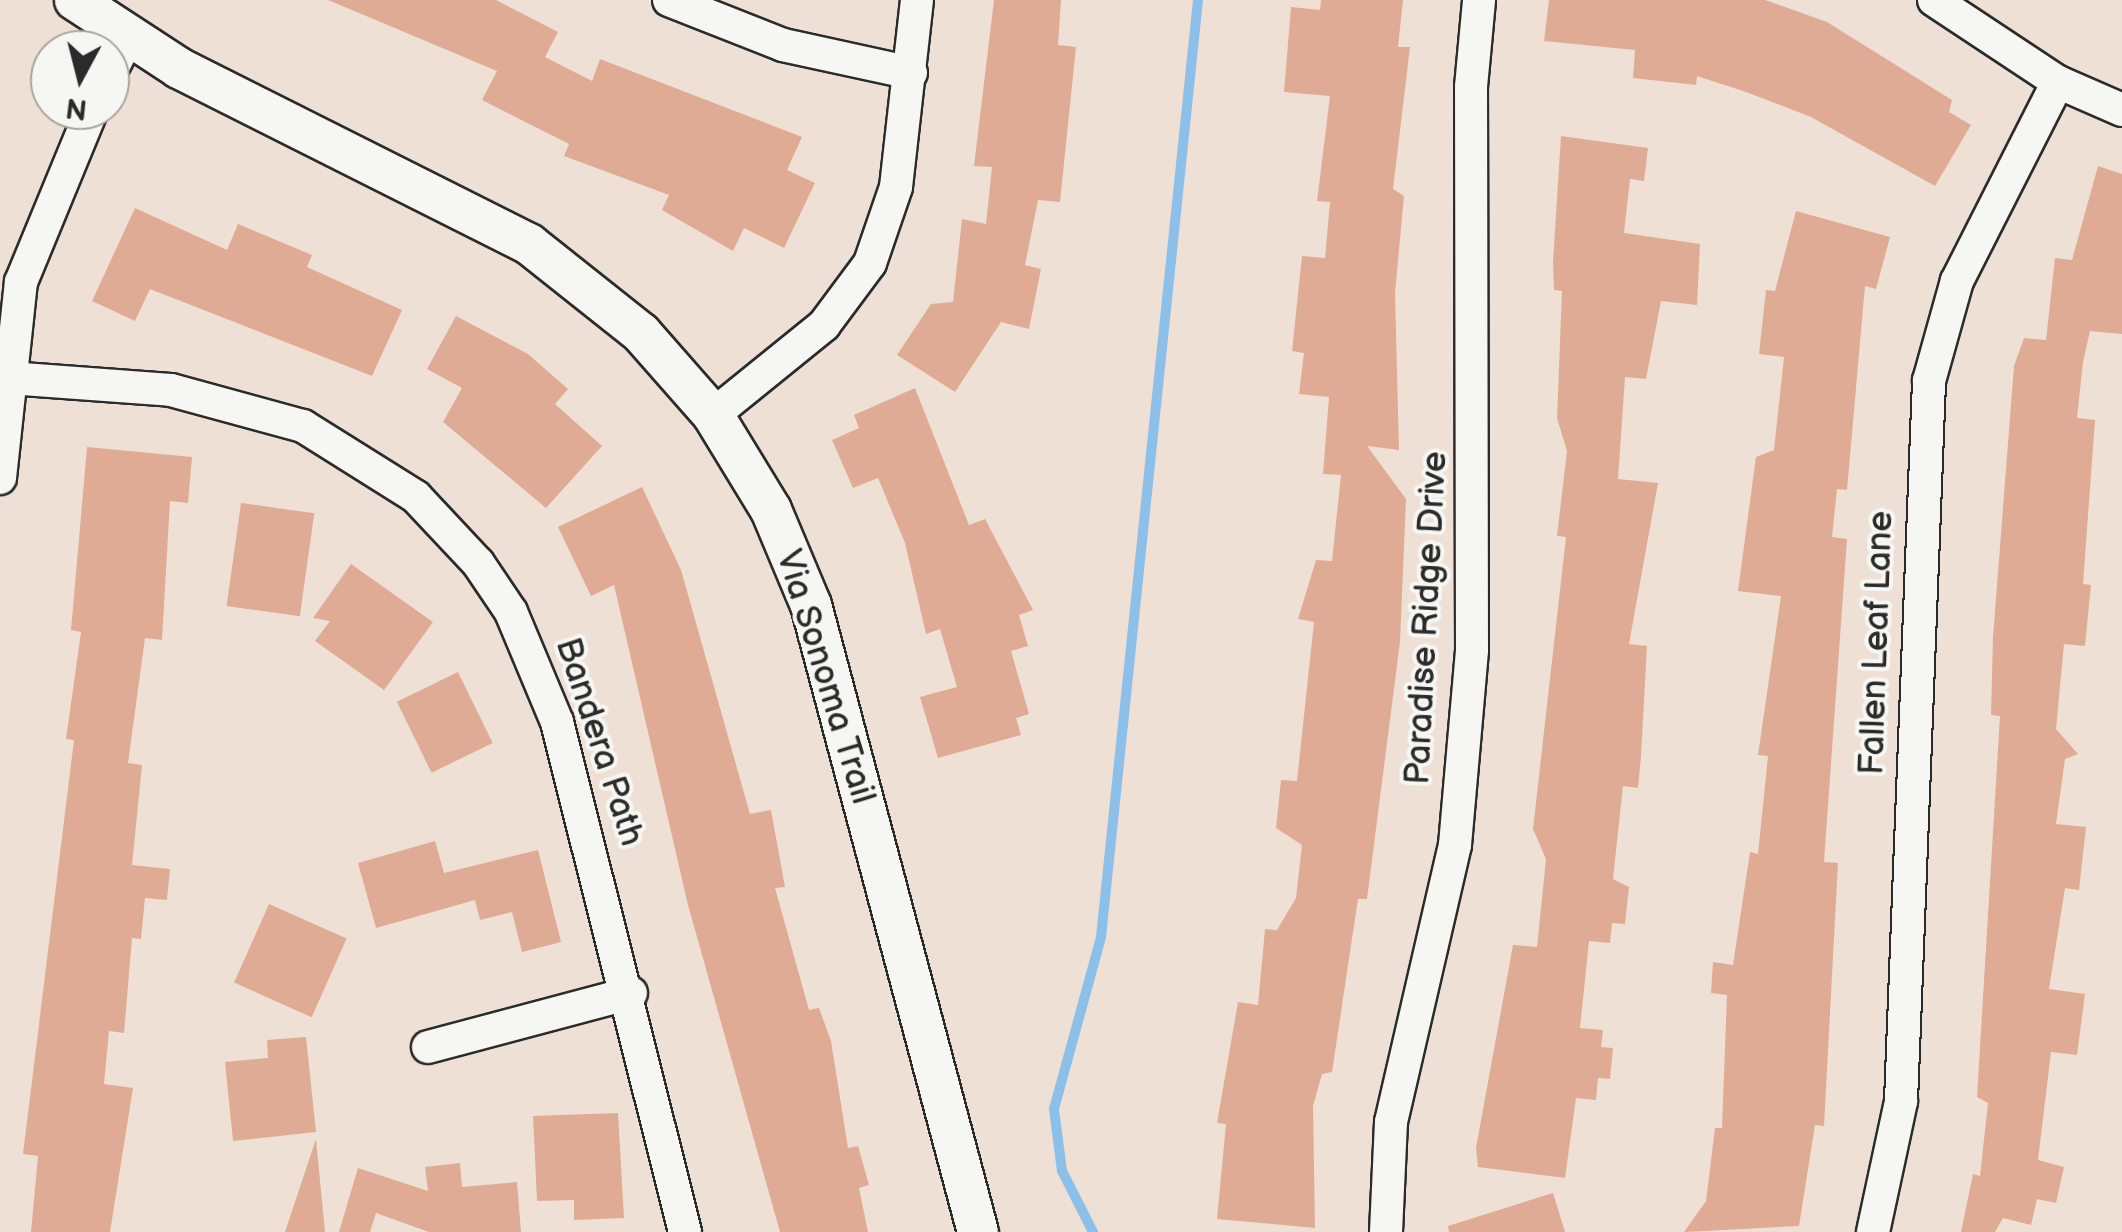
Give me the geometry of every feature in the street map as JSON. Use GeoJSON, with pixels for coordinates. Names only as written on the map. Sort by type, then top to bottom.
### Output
{"type":"FeatureCollection","features":[{"type":"Feature","properties":{"kind":"street","name":"Via Sonoma Trail"},"geometry":{"type":"LineString","coordinates":[[74,0],[98,30]]}},
{"type":"Feature","properties":{"kind":"street"},"geometry":{"type":"LineString","coordinates":[[669,0],[783,45],[911,72]]}},
{"type":"Feature","properties":{"kind":"street"},"geometry":{"type":"LineString","coordinates":[[713,415],[824,325],[863,274],[891,208],[917,0]]}},
{"type":"Feature","properties":{"kind":"street","name":"Paradise Ridge Drive"},"geometry":{"type":"LineString","coordinates":[[1386,1232],[1391,1122],[1455,845],[1472,650],[1470,87],[1478,0]]}},
{"type":"Feature","properties":{"kind":"street"},"geometry":{"type":"LineString","coordinates":[[1934,0],[2058,82],[2122,110]]}},
{"type":"Feature","properties":{"kind":"street","name":"Via Sonoma Trail"},"geometry":{"type":"LineString","coordinates":[[130,61],[529,244],[641,333],[713,415],[770,510],[810,605],[978,1232]]}},
{"type":"Feature","properties":{"kind":"street","name":"Fallen Leaf Lane"},"geometry":{"type":"LineString","coordinates":[[1873,1232],[1901,1101],[1929,381],[1956,281],[2058,82]]}},
{"type":"Feature","properties":{"kind":"street"},"geometry":{"type":"LineString","coordinates":[[0,478],[9,378],[33,239],[83,130]]}},
{"type":"Feature","properties":{"kind":"street","name":"Bandera Path"},"geometry":{"type":"LineString","coordinates":[[9,378],[171,390],[258,409],[357,455],[437,517],[511,612],[542,674],[631,993],[685,1232]]}},
{"type":"Feature","properties":{"kind":"street"},"geometry":{"type":"LineString","coordinates":[[428,1046],[631,993]]}},
{"type":"Feature","properties":{"kind":"building"},"geometry":{"type":"Polygon","coordinates":[[[328,0],[496,0],[558,32],[545,57],[592,81],[600,59],[802,137],[787,170],[815,183],[784,248],[744,228],[733,251],[662,210],[669,195],[564,156],[569,144],[482,100],[497,71],[328,0]]]}},
{"type":"Feature","properties":{"kind":"building"},"geometry":{"type":"Polygon","coordinates":[[[994,0],[1061,0],[1058,45],[1076,47],[1060,202],[1038,200],[1025,265],[1041,269],[1029,329],[1001,322],[955,392],[897,355],[931,304],[953,302],[962,219],[986,224],[992,167],[974,166],[994,0]]]}},
{"type":"Feature","properties":{"kind":"building"},"geometry":{"type":"Polygon","coordinates":[[[1321,0],[1403,0],[1398,47],[1410,47],[1393,189],[1404,196],[1395,293],[1399,450],[1367,446],[1406,499],[1400,642],[1367,899],[1358,899],[1332,1072],[1322,1074],[1313,1106],[1315,1228],[1217,1219],[1226,1124],[1217,1123],[1238,1002],[1258,1005],[1265,929],[1277,930],[1296,898],[1302,845],[1276,828],[1281,780],[1297,781],[1314,622],[1298,619],[1316,560],[1332,561],[1341,475],[1323,474],[1329,397],[1299,394],[1304,353],[1292,351],[1302,256],[1325,258],[1330,202],[1317,201],[1330,96],[1284,92],[1291,7],[1320,10],[1321,0]]]}},
{"type":"Feature","properties":{"kind":"building"},"geometry":{"type":"Polygon","coordinates":[[[1549,0],[1765,0],[1827,22],[1952,100],[1949,112],[1971,125],[1935,186],[1811,117],[1746,92],[1697,76],[1696,85],[1633,78],[1635,50],[1544,41],[1549,0]]]}},
{"type":"Feature","properties":{"kind":"building"},"geometry":{"type":"Polygon","coordinates":[[[1561,136],[1648,148],[1644,181],[1630,179],[1624,233],[1700,244],[1697,305],[1661,301],[1646,379],[1625,377],[1618,479],[1658,483],[1629,644],[1647,646],[1641,756],[1638,788],[1623,786],[1613,879],[1629,887],[1625,924],[1612,923],[1610,943],[1589,941],[1580,1028],[1603,1030],[1601,1047],[1613,1048],[1610,1079],[1598,1078],[1596,1100],[1576,1098],[1565,1178],[1478,1167],[1476,1148],[1513,945],[1537,947],[1546,859],[1533,829],[1566,537],[1557,536],[1567,451],[1557,418],[1562,291],[1554,290],[1553,262],[1561,136]]]}},
{"type":"Feature","properties":{"kind":"building"},"geometry":{"type":"Polygon","coordinates":[[[2098,166],[2122,174],[2122,334],[2090,331],[2077,418],[2095,420],[2083,584],[2091,585],[2085,646],[2064,644],[2056,729],[2078,754],[2065,759],[2056,824],[2086,827],[2079,890],[2065,888],[2049,989],[2085,994],[2077,1055],[2051,1052],[2038,1160],[2064,1167],[2056,1203],[2037,1199],[2031,1225],[2003,1218],[1995,1232],[1961,1232],[1973,1174],[1980,1176],[1988,1103],[1977,1097],[2000,716],[1991,715],[1993,637],[2014,366],[2024,338],[2046,340],[2055,258],[2072,260],[2098,166]]]}},
{"type":"Feature","properties":{"kind":"building"},"geometry":{"type":"Polygon","coordinates":[[[135,208],[227,250],[238,224],[312,255],[307,267],[402,310],[372,376],[150,289],[135,321],[92,301],[135,208]]]}},
{"type":"Feature","properties":{"kind":"building"},"geometry":{"type":"Polygon","coordinates":[[[1796,211],[1890,237],[1876,289],[1865,286],[1847,490],[1837,489],[1832,537],[1847,539],[1824,862],[1838,863],[1824,1126],[1815,1125],[1799,1226],[1684,1232],[1706,1201],[1715,1128],[1722,1128],[1727,995],[1711,993],[1713,962],[1733,965],[1750,852],[1758,854],[1768,756],[1758,755],[1781,596],[1738,591],[1756,457],[1774,450],[1784,357],[1759,354],[1766,290],[1775,291],[1796,211]]]}},
{"type":"Feature","properties":{"kind":"building"},"geometry":{"type":"Polygon","coordinates":[[[456,316],[528,354],[568,389],[555,404],[602,446],[546,508],[443,422],[462,388],[427,369],[456,316]]]}},
{"type":"Feature","properties":{"kind":"building"},"geometry":{"type":"Polygon","coordinates":[[[915,388],[969,525],[985,519],[1033,610],[1019,615],[1028,646],[1011,651],[1029,714],[1016,718],[1021,735],[938,758],[920,697],[957,687],[940,629],[926,634],[905,543],[878,478],[853,488],[832,440],[859,428],[854,415],[915,388]]]}},
{"type":"Feature","properties":{"kind":"building"},"geometry":{"type":"Polygon","coordinates":[[[87,447],[192,457],[188,503],[170,501],[162,640],[145,638],[128,763],[142,765],[132,865],[170,869],[167,900],[145,898],[141,939],[132,938],[124,1033],[109,1031],[104,1084],[133,1088],[110,1232],[31,1232],[38,1156],[23,1154],[74,740],[66,739],[81,632],[71,630],[87,447]]]}},
{"type":"Feature","properties":{"kind":"building"},"geometry":{"type":"Polygon","coordinates":[[[642,487],[681,570],[750,814],[771,810],[785,887],[775,888],[809,1010],[819,1008],[831,1041],[848,1148],[858,1146],[869,1185],[859,1188],[868,1232],[780,1232],[688,905],[614,585],[591,596],[558,527],[642,487]]]}},
{"type":"Feature","properties":{"kind":"building"},"geometry":{"type":"Polygon","coordinates":[[[241,503],[314,513],[300,616],[227,606],[241,503]]]}},
{"type":"Feature","properties":{"kind":"building"},"geometry":{"type":"Polygon","coordinates":[[[351,564],[433,622],[384,690],[315,641],[330,621],[313,618],[351,564]]]}},
{"type":"Feature","properties":{"kind":"building"},"geometry":{"type":"Polygon","coordinates":[[[458,672],[493,743],[432,773],[397,702],[458,672]]]}},
{"type":"Feature","properties":{"kind":"building"},"geometry":{"type":"Polygon","coordinates":[[[435,841],[444,873],[538,850],[561,942],[522,952],[512,912],[480,920],[475,900],[376,928],[358,863],[435,841]]]}},
{"type":"Feature","properties":{"kind":"building"},"geometry":{"type":"Polygon","coordinates":[[[269,904],[347,939],[312,1017],[234,983],[269,904]]]}},
{"type":"Feature","properties":{"kind":"building"},"geometry":{"type":"Polygon","coordinates":[[[306,1037],[316,1132],[233,1141],[225,1062],[268,1058],[267,1040],[306,1037]]]}},
{"type":"Feature","properties":{"kind":"building"},"geometry":{"type":"Polygon","coordinates":[[[618,1113],[624,1218],[574,1220],[574,1200],[537,1201],[533,1116],[618,1113]]]}},
{"type":"Feature","properties":{"kind":"building"},"geometry":{"type":"Polygon","coordinates":[[[316,1139],[325,1232],[285,1232],[316,1139]]]}},
{"type":"Feature","properties":{"kind":"building"},"geometry":{"type":"Polygon","coordinates":[[[460,1163],[462,1187],[517,1182],[521,1232],[429,1232],[376,1213],[370,1232],[339,1232],[358,1168],[428,1191],[425,1167],[460,1163]]]}},
{"type":"Feature","properties":{"kind":"building"},"geometry":{"type":"Polygon","coordinates":[[[1553,1193],[1565,1232],[1449,1232],[1448,1226],[1553,1193]]]}},
{"type":"Feature","properties":{"kind":"waterway"},"geometry":{"type":"LineString","coordinates":[[1093,1232],[1062,1171],[1054,1109],[1101,937],[1198,0]]}}]}
